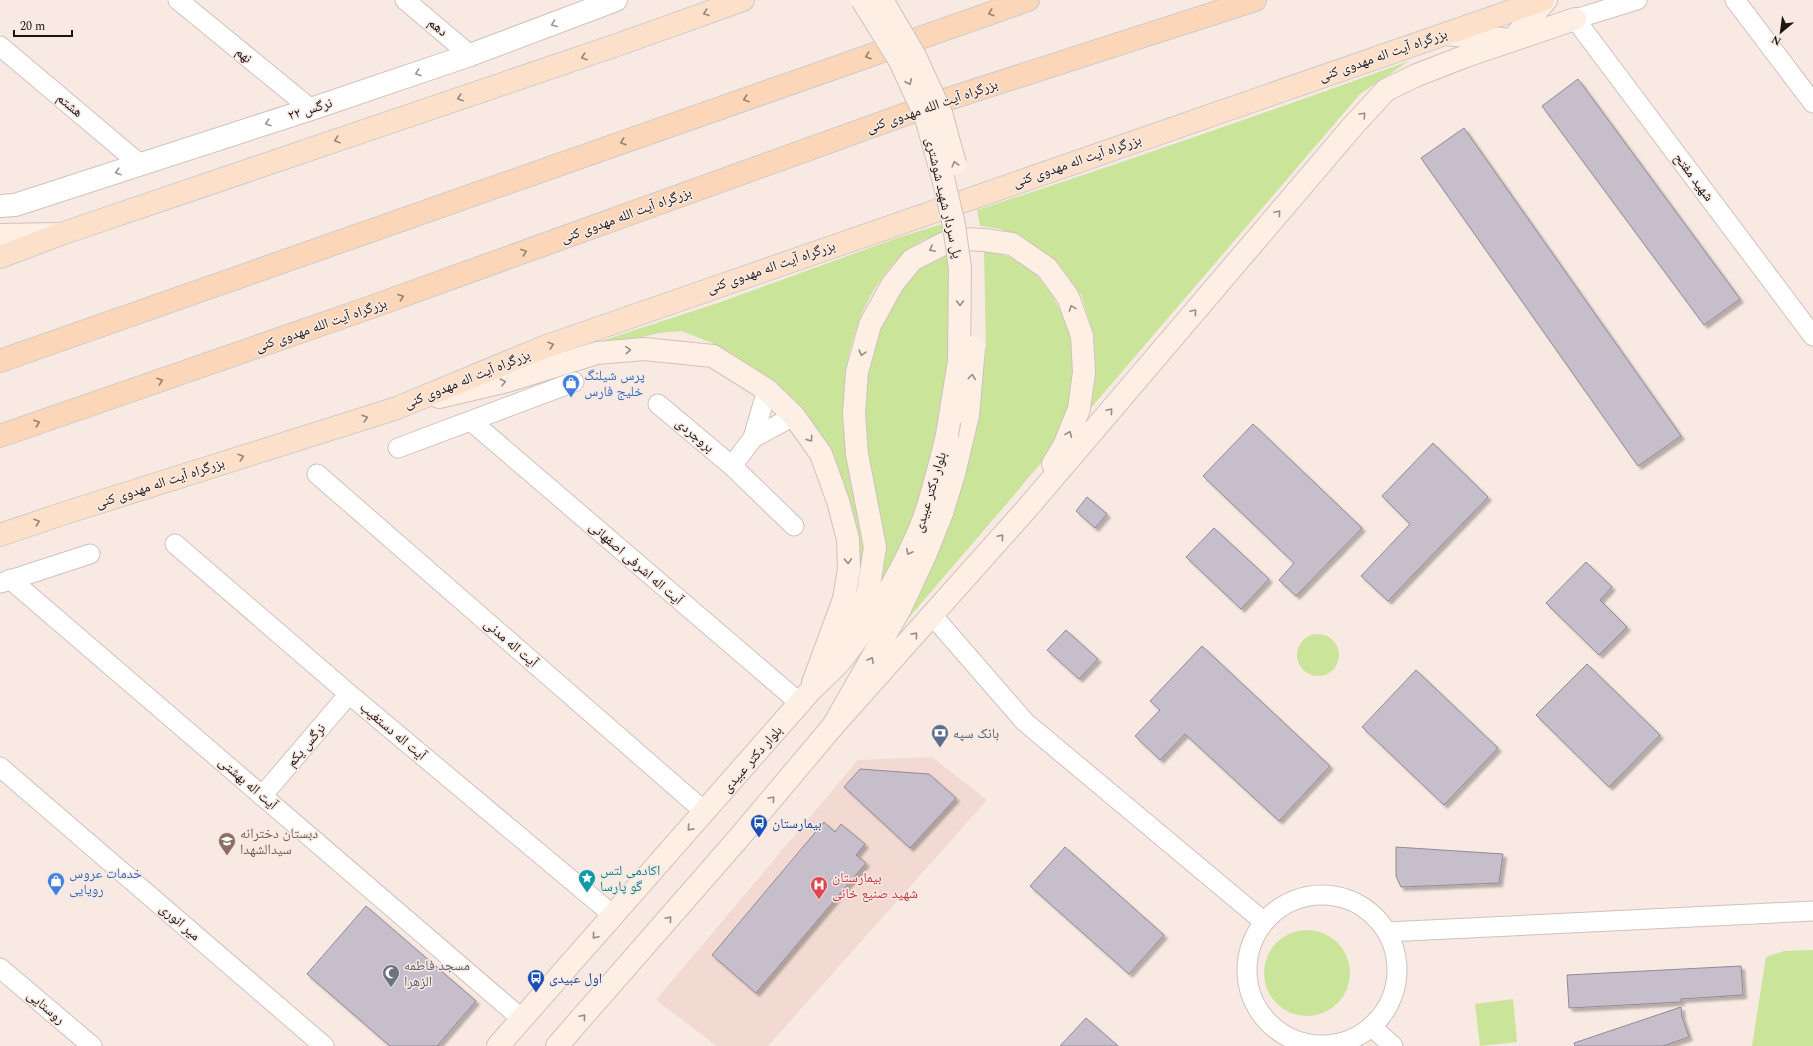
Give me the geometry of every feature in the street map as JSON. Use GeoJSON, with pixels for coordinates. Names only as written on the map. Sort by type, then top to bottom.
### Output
{"type":"FeatureCollection","features":[{"type":"Feature","properties":{"kind":"highway"},"geometry":{"type":"LineString","coordinates":[[0,361],[1028,0]]}},
{"type":"Feature","properties":{"kind":"highway","name":"بزرگراه آیت الله مهدوی کنی"},"geometry":{"type":"LineString","coordinates":[[0,436],[360,312],[945,100],[1255,0]]}},
{"type":"Feature","properties":{"kind":"main road"},"geometry":{"type":"LineString","coordinates":[[0,257],[61,234],[614,46],[743,0]]}},
{"type":"Feature","properties":{"kind":"main road","name":"پل سردار شهید شوشتری"},"geometry":{"type":"LineString","coordinates":[[862,0],[900,61],[926,118],[954,224],[960,268],[959,361],[947,435]]}},
{"type":"Feature","properties":{"kind":"main road","name":"پل سردار شهید شوشتری"},"geometry":{"type":"LineString","coordinates":[[882,0],[915,56],[941,114],[965,212],[973,260],[975,304],[974,357],[968,415]]}},
{"type":"Feature","properties":{"kind":"main road","name":"بزرگراه آیت اله مهدوی کنی"},"geometry":{"type":"LineString","coordinates":[[0,535],[397,408],[552,344],[1543,0]]}},
{"type":"Feature","properties":{"kind":"main road"},"geometry":{"type":"LineString","coordinates":[[1512,40],[1546,0]]}},
{"type":"Feature","properties":{"kind":"main road"},"geometry":{"type":"LineString","coordinates":[[833,726],[1030,505],[1352,127],[1386,90],[1417,75],[1512,40],[1575,19]]}},
{"type":"Feature","properties":{"kind":"main road"},"geometry":{"type":"LineString","coordinates":[[1446,34],[1512,40]]}},
{"type":"Feature","properties":{"kind":"main road"},"geometry":{"type":"LineString","coordinates":[[0,234],[61,234]]}},
{"type":"Feature","properties":{"kind":"main road"},"geometry":{"type":"LineString","coordinates":[[842,659],[868,592],[875,547],[857,454],[854,414],[856,372],[870,325],[892,285],[912,260],[945,243],[964,239],[1012,244],[1047,268],[1068,297],[1082,336],[1084,372],[1079,409],[1064,446],[1030,505]]}},
{"type":"Feature","properties":{"kind":"main road"},"geometry":{"type":"LineString","coordinates":[[397,408],[507,381],[597,353],[644,349],[713,356],[767,390],[794,416],[820,454],[838,501],[848,539],[849,569],[844,599],[806,697]]}},
{"type":"Feature","properties":{"kind":"main road","name":"بلوار دکتر عبیدی"},"geometry":{"type":"LineString","coordinates":[[557,1046],[737,840],[833,726],[900,609],[926,553],[942,513],[954,474],[968,415]]}},
{"type":"Feature","properties":{"kind":"main road","name":"بلوار دکتر عبیدی"},"geometry":{"type":"LineString","coordinates":[[498,1046],[806,697],[842,659],[890,589],[912,547],[933,490],[947,435]]}},
{"type":"Feature","properties":{"kind":"street","name":"نهم"},"geometry":{"type":"LineString","coordinates":[[178,0],[311,109]]}},
{"type":"Feature","properties":{"kind":"street","name":"دهم"},"geometry":{"type":"LineString","coordinates":[[405,0],[470,55]]}},
{"type":"Feature","properties":{"kind":"street","name":"نرگس ۲۲"},"geometry":{"type":"LineString","coordinates":[[0,206],[15,205],[311,109],[470,55],[616,0]]}},
{"type":"Feature","properties":{"kind":"street"},"geometry":{"type":"LineString","coordinates":[[1575,19],[1637,0]]}},
{"type":"Feature","properties":{"kind":"street"},"geometry":{"type":"LineString","coordinates":[[1735,0],[1813,103]]}},
{"type":"Feature","properties":{"kind":"street","name":"شهید مفتح"},"geometry":{"type":"LineString","coordinates":[[1575,19],[1813,336]]}},
{"type":"Feature","properties":{"kind":"street","name":"هشتم"},"geometry":{"type":"LineString","coordinates":[[0,46],[141,165]]}},
{"type":"Feature","properties":{"kind":"street"},"geometry":{"type":"LineString","coordinates":[[398,448],[574,382]]}},
{"type":"Feature","properties":{"kind":"street"},"geometry":{"type":"LineString","coordinates":[[732,466],[753,438],[767,390]]}},
{"type":"Feature","properties":{"kind":"street","name":"بروجردی"},"geometry":{"type":"LineString","coordinates":[[658,404],[732,466],[794,526]]}},
{"type":"Feature","properties":{"kind":"street"},"geometry":{"type":"LineString","coordinates":[[753,438],[794,416]]}},
{"type":"Feature","properties":{"kind":"street","name":"آیت اله اشرفی اصفهانی"},"geometry":{"type":"LineString","coordinates":[[472,421],[806,697]]}},
{"type":"Feature","properties":{"kind":"street","name":"آیت اله مدنی"},"geometry":{"type":"LineString","coordinates":[[317,474],[705,812]]}},
{"type":"Feature","properties":{"kind":"street","name":"آیت اله دستغیب"},"geometry":{"type":"LineString","coordinates":[[175,544],[349,694],[613,915]]}},
{"type":"Feature","properties":{"kind":"street"},"geometry":{"type":"LineString","coordinates":[[5,581],[90,554]]}},
{"type":"Feature","properties":{"kind":"street","name":"آیت اله بهشتی"},"geometry":{"type":"LineString","coordinates":[[5,581],[262,796],[522,1019]]}},
{"type":"Feature","properties":{"kind":"street"},"geometry":{"type":"LineString","coordinates":[[932,616],[1025,722],[1263,922]]}},
{"type":"Feature","properties":{"kind":"street","name":"نرگس یکم"},"geometry":{"type":"LineString","coordinates":[[262,796],[349,694]]}},
{"type":"Feature","properties":{"kind":"street","name":"میر انوری"},"geometry":{"type":"LineString","coordinates":[[0,767],[324,1046]]}},
{"type":"Feature","properties":{"kind":"street"},"geometry":{"type":"LineString","coordinates":[[1328,894],[1351,900],[1372,913],[1388,932],[1397,956],[1397,982],[1389,1007],[1372,1027],[1352,1040],[1338,1045],[1329,1046],[1282,1040],[1263,1017],[1250,995],[1246,969],[1251,944],[1263,922],[1281,906],[1304,896],[1328,894]]}},
{"type":"Feature","properties":{"kind":"street"},"geometry":{"type":"LineString","coordinates":[[1388,932],[1813,911]]}},
{"type":"Feature","properties":{"kind":"street","name":"روستایی"},"geometry":{"type":"LineString","coordinates":[[0,968],[92,1046]]}},
{"type":"Feature","properties":{"kind":"street"},"geometry":{"type":"LineString","coordinates":[[1372,1027],[1393,1046]]}},
{"type":"Feature","properties":{"kind":"shaded area","name":"بیمارستان شهید صنیع خانی"},"geometry":{"type":"Polygon","coordinates":[[[932,757],[987,800],[768,1046],[717,1046],[656,1000],[858,760],[932,757]]]}},
{"type":"Feature","properties":{"kind":"green space"},"geometry":{"type":"Polygon","coordinates":[[[1409,61],[1360,94],[1090,409],[1096,373],[1094,335],[1081,295],[1062,268],[1029,243],[1001,229],[980,226],[977,210],[1302,100],[1409,61]]]}},
{"type":"Feature","properties":{"kind":"green space"},"geometry":{"type":"Polygon","coordinates":[[[942,224],[944,233],[916,244],[897,260],[880,280],[867,303],[856,328],[849,354],[843,407],[845,432],[863,512],[867,541],[854,610],[854,517],[849,498],[832,452],[802,409],[776,385],[733,354],[710,342],[681,331],[659,333],[612,344],[595,343],[718,303],[897,238],[942,224]]]}},
{"type":"Feature","properties":{"kind":"green space"},"geometry":{"type":"Polygon","coordinates":[[[984,249],[997,252],[1020,262],[1038,276],[1059,308],[1067,326],[1074,361],[1074,378],[1067,412],[1052,447],[1044,459],[892,637],[920,588],[942,544],[966,470],[986,353],[984,249]]]}},
{"type":"Feature","properties":{"kind":"green space"},"geometry":{"type":"Polygon","coordinates":[[[947,255],[952,288],[954,356],[928,479],[905,539],[869,607],[864,518],[863,428],[870,359],[878,334],[890,308],[904,285],[911,277],[932,261],[947,255]]]}},
{"type":"Feature","properties":{"kind":"green space"},"geometry":{"type":"Polygon","coordinates":[[[1314,634],[1322,634],[1330,637],[1336,643],[1339,655],[1336,667],[1330,673],[1322,676],[1314,676],[1306,673],[1300,667],[1297,659],[1297,651],[1300,643],[1306,637],[1314,634]]]}},
{"type":"Feature","properties":{"kind":"green space"},"geometry":{"type":"Polygon","coordinates":[[[1307,930],[1323,933],[1331,937],[1343,949],[1347,957],[1350,973],[1347,989],[1343,997],[1331,1009],[1323,1013],[1307,1016],[1291,1013],[1283,1009],[1271,997],[1267,989],[1264,973],[1267,957],[1271,949],[1283,937],[1291,933],[1307,930]]]}},
{"type":"Feature","properties":{"kind":"green space"},"geometry":{"type":"Polygon","coordinates":[[[1813,950],[1813,1046],[1752,1046],[1766,957],[1784,951],[1813,950]]]}},
{"type":"Feature","properties":{"kind":"green space"},"geometry":{"type":"Polygon","coordinates":[[[1513,999],[1517,1042],[1480,1046],[1475,1004],[1513,999]]]}},
{"type":"Feature","properties":{"kind":"building"},"geometry":{"type":"Polygon","coordinates":[[[1578,79],[1740,299],[1704,325],[1542,106],[1578,79]]]}},
{"type":"Feature","properties":{"kind":"building"},"geometry":{"type":"Polygon","coordinates":[[[1464,128],[1681,436],[1638,466],[1421,158],[1464,128]]]}},
{"type":"Feature","properties":{"kind":"building"},"geometry":{"type":"Polygon","coordinates":[[[1253,424],[1362,528],[1296,596],[1279,580],[1294,563],[1203,476],[1253,424]]]}},
{"type":"Feature","properties":{"kind":"building"},"geometry":{"type":"Polygon","coordinates":[[[1433,443],[1488,497],[1388,601],[1361,576],[1410,524],[1382,496],[1433,443]]]}},
{"type":"Feature","properties":{"kind":"building"},"geometry":{"type":"Polygon","coordinates":[[[1087,497],[1107,514],[1095,528],[1076,511],[1087,497]]]}},
{"type":"Feature","properties":{"kind":"building"},"geometry":{"type":"Polygon","coordinates":[[[1214,528],[1269,579],[1241,609],[1186,557],[1214,528]]]}},
{"type":"Feature","properties":{"kind":"building"},"geometry":{"type":"Polygon","coordinates":[[[1586,562],[1612,587],[1600,600],[1627,627],[1599,655],[1546,603],[1586,562]]]}},
{"type":"Feature","properties":{"kind":"building"},"geometry":{"type":"Polygon","coordinates":[[[1066,630],[1098,659],[1079,679],[1047,650],[1066,630]]]}},
{"type":"Feature","properties":{"kind":"building"},"geometry":{"type":"Polygon","coordinates":[[[1202,646],[1330,766],[1279,821],[1185,734],[1160,760],[1135,736],[1160,710],[1150,701],[1202,646]]]}},
{"type":"Feature","properties":{"kind":"building"},"geometry":{"type":"Polygon","coordinates":[[[1587,664],[1660,735],[1609,787],[1536,715],[1587,664]]]}},
{"type":"Feature","properties":{"kind":"building"},"geometry":{"type":"Polygon","coordinates":[[[1416,670],[1498,748],[1444,805],[1362,727],[1416,670]]]}},
{"type":"Feature","properties":{"kind":"building"},"geometry":{"type":"Polygon","coordinates":[[[860,769],[929,774],[956,798],[910,848],[844,787],[860,769]]]}},
{"type":"Feature","properties":{"kind":"building"},"geometry":{"type":"Polygon","coordinates":[[[824,822],[835,832],[841,824],[865,844],[856,855],[866,863],[756,993],[712,955],[824,822]]]}},
{"type":"Feature","properties":{"kind":"building"},"geometry":{"type":"Polygon","coordinates":[[[1065,847],[1164,935],[1129,974],[1030,886],[1065,847]]]}},
{"type":"Feature","properties":{"kind":"building"},"geometry":{"type":"Polygon","coordinates":[[[1396,847],[1503,854],[1499,883],[1401,887],[1396,876],[1396,847]]]}},
{"type":"Feature","properties":{"kind":"building","name":"مسجد فاطمه الزهرا"},"geometry":{"type":"Polygon","coordinates":[[[366,906],[476,1001],[437,1046],[390,1046],[307,974],[366,906]]]}},
{"type":"Feature","properties":{"kind":"building"},"geometry":{"type":"Polygon","coordinates":[[[1741,966],[1743,995],[1681,999],[1681,1002],[1569,1008],[1567,975],[1741,966]]]}},
{"type":"Feature","properties":{"kind":"building"},"geometry":{"type":"Polygon","coordinates":[[[1681,1007],[1682,1017],[1689,1037],[1663,1046],[1575,1046],[1574,1043],[1681,1007]]]}},
{"type":"Feature","properties":{"kind":"building"},"geometry":{"type":"Polygon","coordinates":[[[1086,1018],[1118,1046],[1060,1046],[1086,1018]]]}},
{"type":"Feature","properties":{"kind":"place","name":"پرس شیلنگ خلیج فارس"},"geometry":{"type":"Point","coordinates":[571,398]}},
{"type":"Feature","properties":{"kind":"place","name":"بانک سپه"},"geometry":{"type":"Point","coordinates":[940,748]}},
{"type":"Feature","properties":{"kind":"place","name":"بیمارستان"},"geometry":{"type":"Point","coordinates":[759,838]}},
{"type":"Feature","properties":{"kind":"place","name":"دبستان دخترانه سیدالشهدا"},"geometry":{"type":"Point","coordinates":[227,856]}},
{"type":"Feature","properties":{"kind":"place","name":"اکادمی لتس گو پارسا"},"geometry":{"type":"Point","coordinates":[587,893]}},
{"type":"Feature","properties":{"kind":"place","name":"خدمات عروس رویایی"},"geometry":{"type":"Point","coordinates":[56,896]}},
{"type":"Feature","properties":{"kind":"place","name":"بیمارستان شهید صنیع خانی"},"geometry":{"type":"Point","coordinates":[819,900]}},
{"type":"Feature","properties":{"kind":"place","name":"مسجد فاطمه الزهرا"},"geometry":{"type":"Point","coordinates":[391,988]}},
{"type":"Feature","properties":{"kind":"place","name":"اول عبیدی"},"geometry":{"type":"Point","coordinates":[536,993]}}]}
